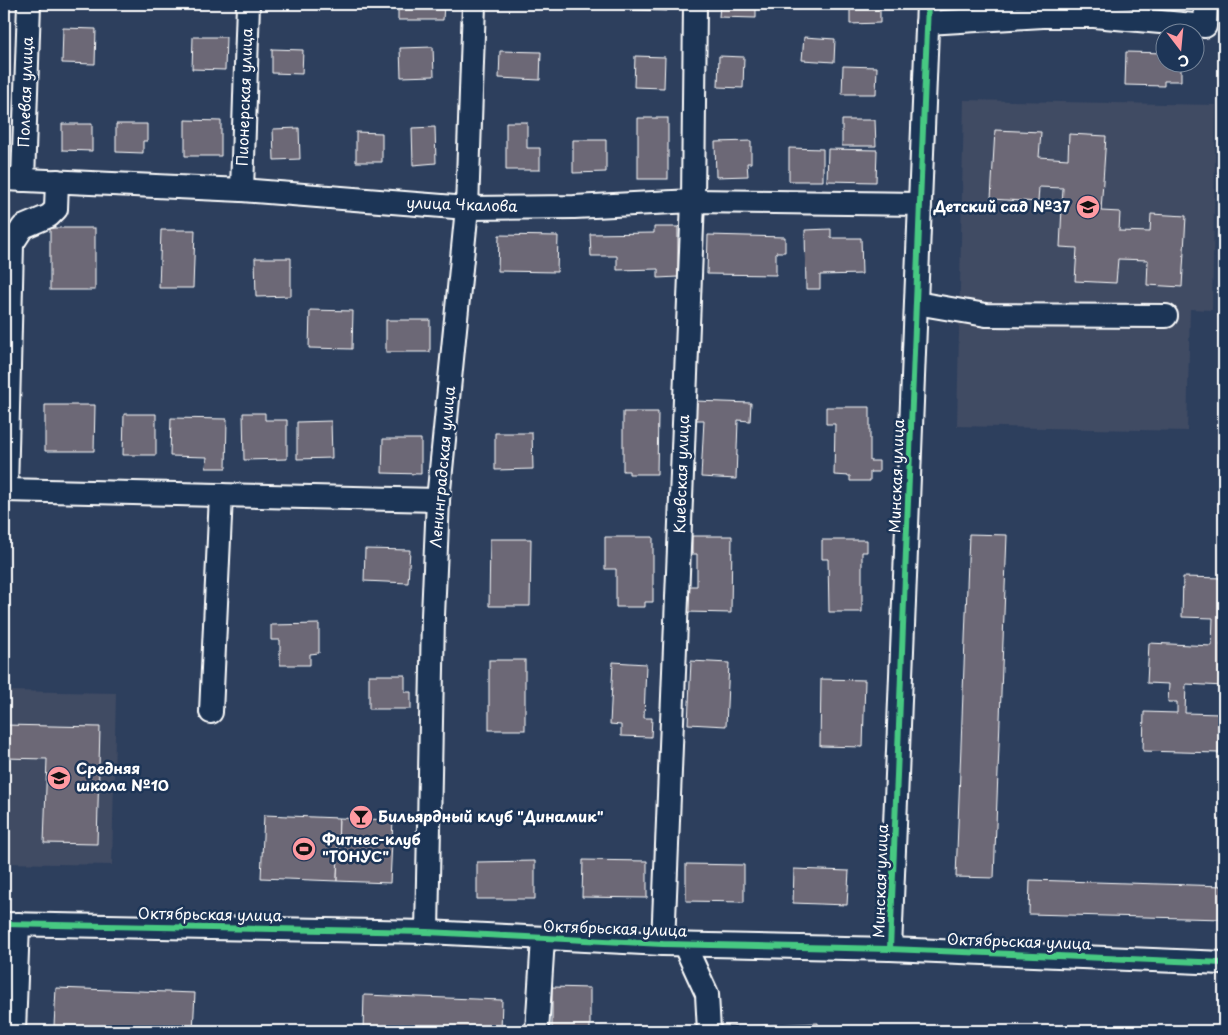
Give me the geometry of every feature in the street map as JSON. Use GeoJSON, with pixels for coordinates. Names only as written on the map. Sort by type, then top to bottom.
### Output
{"type":"FeatureCollection","features":[{"type":"Feature","properties":{"kind":"street","name":"Полевая улица"},"geometry":{"type":"LineString","coordinates":[[13,179],[29,4]]}},
{"type":"Feature","properties":{"kind":"street","name":"Пионерская улица"},"geometry":{"type":"LineString","coordinates":[[242,190],[248,4]]}},
{"type":"Feature","properties":{"kind":"street","name":"Ленинградская улица"},"geometry":{"type":"LineString","coordinates":[[427,932],[433,616],[438,500],[467,208],[474,4]]}},
{"type":"Feature","properties":{"kind":"street","name":"Киевская улица"},"geometry":{"type":"LineString","coordinates":[[674,944],[693,201],[695,4]]}},
{"type":"Feature","properties":{"kind":"street"},"geometry":{"type":"LineString","coordinates":[[927,13],[1043,10],[1094,16],[1215,23],[1206,4]]}},
{"type":"Feature","properties":{"kind":"street","name":"Минская улица"},"geometry":{"type":"LineString","coordinates":[[890,949],[927,13]]}},
{"type":"Feature","properties":{"kind":"street","name":"улица Чкалова"},"geometry":{"type":"LineString","coordinates":[[13,179],[242,190],[467,208],[574,207],[693,201],[920,204]]}},
{"type":"Feature","properties":{"kind":"street"},"geometry":{"type":"LineString","coordinates":[[57,181],[56,209],[49,216],[23,226],[12,244],[5,490],[438,500]]}},
{"type":"Feature","properties":{"kind":"street"},"geometry":{"type":"LineString","coordinates":[[916,302],[986,315],[1166,316]]}},
{"type":"Feature","properties":{"kind":"street"},"geometry":{"type":"LineString","coordinates":[[211,712],[221,495]]}},
{"type":"Feature","properties":{"kind":"street"},"geometry":{"type":"LineString","coordinates":[[11,924],[14,1031]]}},
{"type":"Feature","properties":{"kind":"street","name":"Октябрьская улица"},"geometry":{"type":"LineString","coordinates":[[11,924],[427,932],[543,939],[890,949],[1224,963]]}},
{"type":"Feature","properties":{"kind":"street"},"geometry":{"type":"LineString","coordinates":[[537,1031],[543,939]]}},
{"type":"Feature","properties":{"kind":"street"},"geometry":{"type":"LineString","coordinates":[[674,944],[707,994],[709,1031]]}},
{"type":"Feature","properties":{"kind":"shaded area","name":"Детский сад №37"},"geometry":{"type":"Polygon","coordinates":[[[964,100],[1216,105],[1212,310],[1190,309],[1187,431],[957,426],[964,100]]]}},
{"type":"Feature","properties":{"kind":"shaded area","name":"Средняя школа №10"},"geometry":{"type":"Polygon","coordinates":[[[4,691],[116,693],[112,865],[4,863],[4,691]]]}},
{"type":"Feature","properties":{"kind":"building"},"geometry":{"type":"Polygon","coordinates":[[[63,4],[94,4],[94,8],[63,7],[63,4]]]}},
{"type":"Feature","properties":{"kind":"building"},"geometry":{"type":"Polygon","coordinates":[[[398,4],[444,4],[443,20],[398,20],[398,4]]]}},
{"type":"Feature","properties":{"kind":"building"},"geometry":{"type":"Polygon","coordinates":[[[632,4],[667,4],[667,11],[632,10],[632,4]]]}},
{"type":"Feature","properties":{"kind":"building"},"geometry":{"type":"Polygon","coordinates":[[[720,4],[756,4],[756,18],[719,17],[720,4]]]}},
{"type":"Feature","properties":{"kind":"building"},"geometry":{"type":"Polygon","coordinates":[[[850,4],[880,4],[880,23],[850,24],[850,4]]]}},
{"type":"Feature","properties":{"kind":"building"},"geometry":{"type":"Polygon","coordinates":[[[983,4],[1017,4],[1017,8],[983,6],[983,4]]]}},
{"type":"Feature","properties":{"kind":"building"},"geometry":{"type":"Polygon","coordinates":[[[1138,4],[1173,4],[1173,6],[1138,4]]]}},
{"type":"Feature","properties":{"kind":"building"},"geometry":{"type":"Polygon","coordinates":[[[63,28],[96,29],[95,64],[62,63],[63,28]]]}},
{"type":"Feature","properties":{"kind":"building"},"geometry":{"type":"Polygon","coordinates":[[[193,37],[226,37],[225,70],[192,69],[193,37]]]}},
{"type":"Feature","properties":{"kind":"building"},"geometry":{"type":"Polygon","coordinates":[[[804,37],[835,39],[834,62],[802,60],[804,37]]]}},
{"type":"Feature","properties":{"kind":"building"},"geometry":{"type":"Polygon","coordinates":[[[433,47],[434,76],[401,77],[400,48],[433,47]]]}},
{"type":"Feature","properties":{"kind":"building"},"geometry":{"type":"Polygon","coordinates":[[[272,49],[303,50],[302,74],[272,73],[272,49]]]}},
{"type":"Feature","properties":{"kind":"building"},"geometry":{"type":"Polygon","coordinates":[[[500,51],[541,52],[540,80],[499,78],[500,51]]]}},
{"type":"Feature","properties":{"kind":"building"},"geometry":{"type":"Polygon","coordinates":[[[1126,52],[1156,53],[1156,72],[1181,72],[1181,81],[1164,81],[1164,86],[1125,85],[1126,52]]]}},
{"type":"Feature","properties":{"kind":"building"},"geometry":{"type":"Polygon","coordinates":[[[635,56],[665,57],[664,88],[634,87],[635,56]]]}},
{"type":"Feature","properties":{"kind":"building"},"geometry":{"type":"Polygon","coordinates":[[[719,56],[744,57],[743,88],[718,87],[719,56]]]}},
{"type":"Feature","properties":{"kind":"building"},"geometry":{"type":"Polygon","coordinates":[[[843,66],[877,67],[876,94],[842,94],[843,66]]]}},
{"type":"Feature","properties":{"kind":"building"},"geometry":{"type":"Polygon","coordinates":[[[638,118],[668,118],[668,179],[638,179],[638,118]]]}},
{"type":"Feature","properties":{"kind":"building"},"geometry":{"type":"Polygon","coordinates":[[[185,120],[221,121],[221,156],[185,156],[185,120]]]}},
{"type":"Feature","properties":{"kind":"building"},"geometry":{"type":"Polygon","coordinates":[[[842,120],[875,120],[876,146],[842,146],[842,120]]]}},
{"type":"Feature","properties":{"kind":"building"},"geometry":{"type":"Polygon","coordinates":[[[506,122],[527,122],[527,148],[540,148],[540,170],[506,170],[506,122]]]}},
{"type":"Feature","properties":{"kind":"building"},"geometry":{"type":"Polygon","coordinates":[[[62,124],[92,124],[92,151],[62,150],[62,124]]]}},
{"type":"Feature","properties":{"kind":"building"},"geometry":{"type":"Polygon","coordinates":[[[116,124],[147,124],[147,141],[143,141],[143,153],[116,152],[116,124]]]}},
{"type":"Feature","properties":{"kind":"building"},"geometry":{"type":"Polygon","coordinates":[[[435,127],[436,163],[413,165],[412,128],[435,127]]]}},
{"type":"Feature","properties":{"kind":"building"},"geometry":{"type":"Polygon","coordinates":[[[299,128],[300,159],[274,160],[273,129],[299,128]]]}},
{"type":"Feature","properties":{"kind":"building"},"geometry":{"type":"Polygon","coordinates":[[[995,130],[1041,132],[1039,157],[1068,159],[1069,134],[1106,136],[1101,211],[1120,212],[1119,231],[1150,232],[1151,214],[1186,216],[1182,287],[1147,285],[1148,260],[1118,259],[1116,283],[1075,281],[1077,248],[1060,247],[1063,188],[1039,187],[1038,202],[991,199],[995,130]]]}},
{"type":"Feature","properties":{"kind":"building"},"geometry":{"type":"Polygon","coordinates":[[[356,132],[382,133],[382,162],[356,162],[356,132]]]}},
{"type":"Feature","properties":{"kind":"building"},"geometry":{"type":"Polygon","coordinates":[[[573,140],[606,140],[606,172],[573,173],[573,140]]]}},
{"type":"Feature","properties":{"kind":"building"},"geometry":{"type":"Polygon","coordinates":[[[751,141],[751,163],[747,163],[748,176],[716,177],[715,142],[751,141]]]}},
{"type":"Feature","properties":{"kind":"building"},"geometry":{"type":"Polygon","coordinates":[[[789,148],[823,149],[823,181],[789,181],[789,148]]]}},
{"type":"Feature","properties":{"kind":"building"},"geometry":{"type":"Polygon","coordinates":[[[828,149],[877,150],[876,182],[827,181],[828,149]]]}},
{"type":"Feature","properties":{"kind":"building"},"geometry":{"type":"Polygon","coordinates":[[[654,227],[678,227],[678,277],[658,278],[658,269],[617,270],[617,256],[591,256],[590,234],[654,233],[654,227]]]}},
{"type":"Feature","properties":{"kind":"building"},"geometry":{"type":"Polygon","coordinates":[[[50,228],[95,228],[95,290],[50,290],[50,228]]]}},
{"type":"Feature","properties":{"kind":"building"},"geometry":{"type":"Polygon","coordinates":[[[831,229],[831,238],[861,238],[862,274],[820,275],[820,289],[806,289],[805,230],[831,229]]]}},
{"type":"Feature","properties":{"kind":"building"},"geometry":{"type":"Polygon","coordinates":[[[161,230],[195,230],[193,288],[159,288],[161,230]]]}},
{"type":"Feature","properties":{"kind":"building"},"geometry":{"type":"Polygon","coordinates":[[[499,235],[558,236],[557,272],[498,271],[499,235]]]}},
{"type":"Feature","properties":{"kind":"building"},"geometry":{"type":"Polygon","coordinates":[[[708,235],[785,237],[785,252],[776,252],[776,275],[707,274],[708,235]]]}},
{"type":"Feature","properties":{"kind":"building"},"geometry":{"type":"Polygon","coordinates":[[[255,258],[291,258],[291,296],[256,297],[255,258]]]}},
{"type":"Feature","properties":{"kind":"building"},"geometry":{"type":"Polygon","coordinates":[[[310,310],[353,311],[352,349],[309,348],[310,310]]]}},
{"type":"Feature","properties":{"kind":"building"},"geometry":{"type":"Polygon","coordinates":[[[386,320],[430,320],[430,352],[386,352],[386,320]]]}},
{"type":"Feature","properties":{"kind":"building"},"geometry":{"type":"Polygon","coordinates":[[[695,401],[751,403],[750,421],[738,420],[736,479],[701,477],[704,420],[695,420],[695,401]]]}},
{"type":"Feature","properties":{"kind":"building"},"geometry":{"type":"Polygon","coordinates":[[[45,405],[95,405],[94,451],[45,451],[45,405]]]}},
{"type":"Feature","properties":{"kind":"building"},"geometry":{"type":"Polygon","coordinates":[[[826,407],[870,407],[870,461],[879,461],[879,472],[870,472],[870,481],[850,481],[850,476],[834,475],[835,424],[826,424],[826,407]]]}},
{"type":"Feature","properties":{"kind":"building"},"geometry":{"type":"Polygon","coordinates":[[[623,412],[658,412],[657,474],[629,474],[629,471],[623,471],[623,412]]]}},
{"type":"Feature","properties":{"kind":"building"},"geometry":{"type":"Polygon","coordinates":[[[243,413],[265,413],[265,420],[287,420],[287,459],[244,460],[243,413]]]}},
{"type":"Feature","properties":{"kind":"building"},"geometry":{"type":"Polygon","coordinates":[[[124,414],[156,414],[156,455],[123,455],[124,414]]]}},
{"type":"Feature","properties":{"kind":"building"},"geometry":{"type":"Polygon","coordinates":[[[171,418],[227,419],[226,468],[206,468],[207,457],[170,456],[171,418]]]}},
{"type":"Feature","properties":{"kind":"building"},"geometry":{"type":"Polygon","coordinates":[[[331,421],[332,458],[297,459],[297,422],[331,421]]]}},
{"type":"Feature","properties":{"kind":"building"},"geometry":{"type":"Polygon","coordinates":[[[495,433],[532,433],[533,469],[495,470],[495,433]]]}},
{"type":"Feature","properties":{"kind":"building"},"geometry":{"type":"Polygon","coordinates":[[[383,439],[421,439],[421,474],[382,473],[383,439]]]}},
{"type":"Feature","properties":{"kind":"building"},"geometry":{"type":"Polygon","coordinates":[[[969,534],[1007,535],[994,878],[956,877],[969,534]]]}},
{"type":"Feature","properties":{"kind":"building"},"geometry":{"type":"Polygon","coordinates":[[[692,536],[732,536],[731,613],[687,612],[688,586],[697,586],[697,554],[692,554],[692,536]]]}},
{"type":"Feature","properties":{"kind":"building"},"geometry":{"type":"Polygon","coordinates":[[[605,537],[653,537],[653,602],[645,602],[645,607],[616,607],[616,569],[605,569],[605,537]]]}},
{"type":"Feature","properties":{"kind":"building"},"geometry":{"type":"Polygon","coordinates":[[[490,539],[531,539],[530,606],[489,606],[490,539]]]}},
{"type":"Feature","properties":{"kind":"building"},"geometry":{"type":"Polygon","coordinates":[[[822,540],[867,540],[867,552],[862,552],[862,612],[829,612],[828,559],[822,559],[822,540]]]}},
{"type":"Feature","properties":{"kind":"building"},"geometry":{"type":"Polygon","coordinates":[[[365,549],[410,550],[408,583],[364,581],[365,549]]]}},
{"type":"Feature","properties":{"kind":"building"},"geometry":{"type":"Polygon","coordinates":[[[1183,577],[1224,578],[1224,636],[1222,636],[1221,646],[1224,646],[1224,686],[1186,684],[1185,713],[1220,714],[1219,753],[1143,751],[1144,712],[1177,713],[1177,702],[1168,702],[1169,684],[1147,683],[1149,643],[1212,646],[1213,618],[1182,617],[1183,577]]]}},
{"type":"Feature","properties":{"kind":"building"},"geometry":{"type":"Polygon","coordinates":[[[319,624],[319,653],[310,654],[310,665],[280,665],[280,640],[271,640],[271,625],[319,624]]]}},
{"type":"Feature","properties":{"kind":"building"},"geometry":{"type":"Polygon","coordinates":[[[489,660],[525,660],[525,730],[489,730],[489,660]]]}},
{"type":"Feature","properties":{"kind":"building"},"geometry":{"type":"Polygon","coordinates":[[[691,661],[729,663],[726,726],[688,724],[691,661]]]}},
{"type":"Feature","properties":{"kind":"building"},"geometry":{"type":"Polygon","coordinates":[[[613,662],[646,664],[644,718],[652,718],[651,737],[621,736],[621,725],[610,724],[613,662]]]}},
{"type":"Feature","properties":{"kind":"building"},"geometry":{"type":"Polygon","coordinates":[[[369,675],[405,675],[405,692],[411,692],[411,709],[369,709],[369,675]]]}},
{"type":"Feature","properties":{"kind":"building"},"geometry":{"type":"Polygon","coordinates":[[[821,679],[865,680],[863,747],[820,746],[821,679]]]}},
{"type":"Feature","properties":{"kind":"building"},"geometry":{"type":"Polygon","coordinates":[[[4,725],[100,727],[97,844],[44,843],[47,759],[4,758],[4,725]]]}},
{"type":"Feature","properties":{"kind":"building"},"geometry":{"type":"Polygon","coordinates":[[[264,815],[339,818],[337,881],[261,878],[264,815]]]}},
{"type":"Feature","properties":{"kind":"building"},"geometry":{"type":"Polygon","coordinates":[[[339,818],[393,820],[390,883],[337,881],[339,818]]]}},
{"type":"Feature","properties":{"kind":"building"},"geometry":{"type":"Polygon","coordinates":[[[583,860],[647,861],[647,898],[582,897],[583,860]]]}},
{"type":"Feature","properties":{"kind":"building"},"geometry":{"type":"Polygon","coordinates":[[[535,861],[535,899],[477,899],[477,862],[535,861]]]}},
{"type":"Feature","properties":{"kind":"building"},"geometry":{"type":"Polygon","coordinates":[[[686,864],[744,865],[744,902],[686,901],[686,864]]]}},
{"type":"Feature","properties":{"kind":"building"},"geometry":{"type":"Polygon","coordinates":[[[794,869],[849,871],[847,905],[793,903],[794,869]]]}},
{"type":"Feature","properties":{"kind":"building"},"geometry":{"type":"Polygon","coordinates":[[[1030,880],[1224,886],[1224,919],[1029,914],[1030,880]]]}},
{"type":"Feature","properties":{"kind":"building"},"geometry":{"type":"Polygon","coordinates":[[[552,987],[590,988],[590,1031],[552,1031],[552,987]]]}},
{"type":"Feature","properties":{"kind":"building"},"geometry":{"type":"Polygon","coordinates":[[[56,988],[195,993],[193,1031],[54,1026],[56,988]]]}},
{"type":"Feature","properties":{"kind":"building"},"geometry":{"type":"Polygon","coordinates":[[[364,995],[502,1000],[501,1031],[363,1031],[364,995]]]}},
{"type":"Feature","properties":{"kind":"building"},"geometry":{"type":"Polygon","coordinates":[[[818,1023],[819,1031],[727,1031],[727,1027],[818,1023]]]}},
{"type":"Feature","properties":{"kind":"cycle path"},"geometry":{"type":"LineString","coordinates":[[890,949],[928,4]]}},
{"type":"Feature","properties":{"kind":"cycle path"},"geometry":{"type":"LineString","coordinates":[[4,924],[427,932],[663,944],[890,949],[1224,963]]}},
{"type":"Feature","properties":{"kind":"place","name":"Детский сад №37"},"geometry":{"type":"Point","coordinates":[1088,207]}},
{"type":"Feature","properties":{"kind":"place","name":"Средняя школа №10"},"geometry":{"type":"Point","coordinates":[59,778]}},
{"type":"Feature","properties":{"kind":"place","name":"Бильярдный клуб \"Динамик\""},"geometry":{"type":"Point","coordinates":[361,817]}},
{"type":"Feature","properties":{"kind":"place","name":"Фитнес-клуб \"ТОНУС\""},"geometry":{"type":"Point","coordinates":[304,849]}}]}
